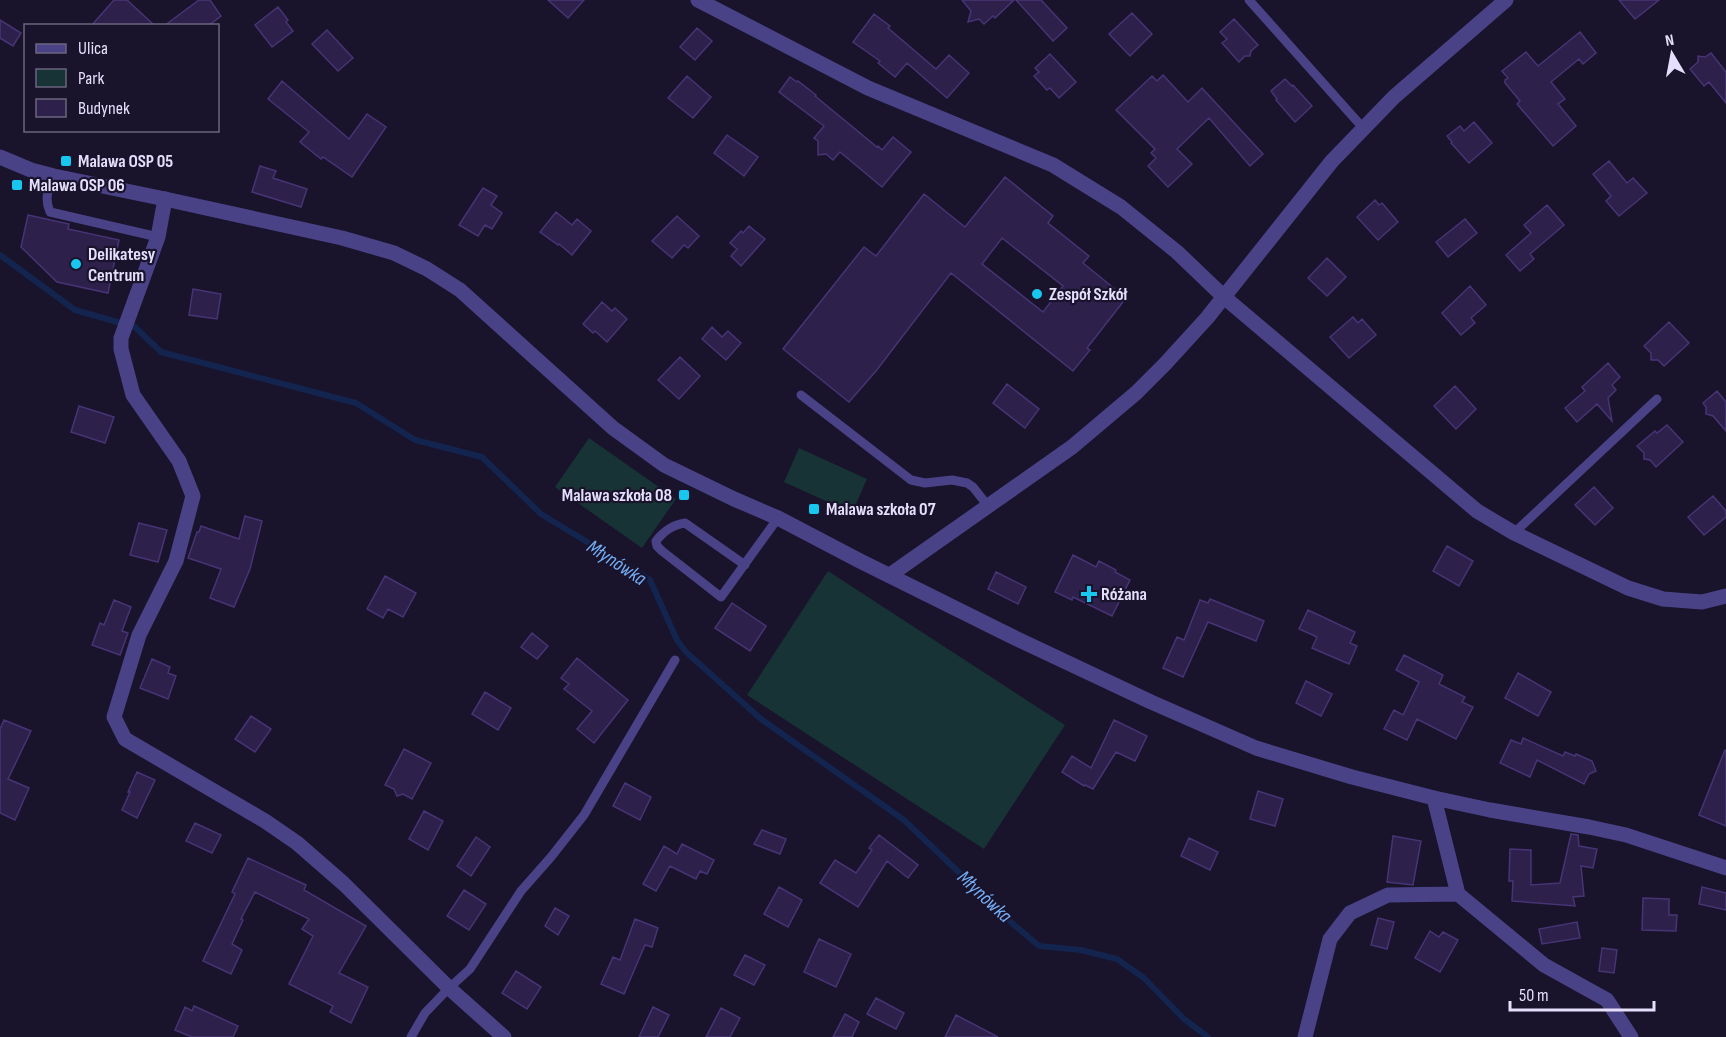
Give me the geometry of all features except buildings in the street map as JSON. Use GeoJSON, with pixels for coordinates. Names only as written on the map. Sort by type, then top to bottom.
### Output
{"type":"FeatureCollection","features":[{"type":"Feature","properties":{"kind":"street"},"geometry":{"type":"LineString","coordinates":[[698,0],[868,88],[1053,165],[1121,207],[1177,252],[1224,297],[1478,511],[1514,533],[1628,588],[1663,599],[1702,602],[1726,596]]}},
{"type":"Feature","properties":{"kind":"street"},"geometry":{"type":"LineString","coordinates":[[890,575],[1072,447],[1113,413],[1165,364],[1224,297],[1332,161],[1394,97],[1506,0]]}},
{"type":"Feature","properties":{"kind":"street"},"geometry":{"type":"LineString","coordinates":[[0,158],[54,176],[342,238],[394,253],[427,269],[460,290],[605,422],[664,465],[778,518],[1151,702],[1256,748],[1352,777],[1434,798],[1626,835],[1726,868]]}},
{"type":"Feature","properties":{"kind":"street"},"geometry":{"type":"LineString","coordinates":[[165,199],[158,237],[121,338],[121,349],[133,395],[179,461],[193,496],[176,561],[139,635],[114,717],[125,739],[265,821],[297,843],[344,884],[449,988],[504,1037]]}},
{"type":"Feature","properties":{"kind":"street"},"geometry":{"type":"LineString","coordinates":[[1434,798],[1458,894],[1544,965],[1607,1000],[1631,1037]]}},
{"type":"Feature","properties":{"kind":"street"},"geometry":{"type":"LineString","coordinates":[[1305,1037],[1330,939],[1350,913],[1388,895],[1458,894]]}},
{"type":"Feature","properties":{"kind":"lane"},"geometry":{"type":"LineString","coordinates":[[1249,0],[1364,129]]}},
{"type":"Feature","properties":{"kind":"lane"},"geometry":{"type":"LineString","coordinates":[[54,176],[46,195],[51,213],[158,237]]}},
{"type":"Feature","properties":{"kind":"lane"},"geometry":{"type":"LineString","coordinates":[[801,394],[911,480],[925,483],[952,480],[968,483],[988,506]]}},
{"type":"Feature","properties":{"kind":"lane"},"geometry":{"type":"LineString","coordinates":[[1514,533],[1657,399]]}},
{"type":"Feature","properties":{"kind":"lane"},"geometry":{"type":"LineString","coordinates":[[745,565],[685,523],[675,525],[656,541],[662,551],[721,597],[745,565],[778,518]]}},
{"type":"Feature","properties":{"kind":"lane"},"geometry":{"type":"LineString","coordinates":[[411,1037],[425,1012],[470,969],[521,891],[584,815],[675,660]]}},
{"type":"Feature","properties":{"kind":"green space"},"geometry":{"type":"Polygon","coordinates":[[[589,438],[676,499],[642,548],[555,487],[589,438]]]}},
{"type":"Feature","properties":{"kind":"green space"},"geometry":{"type":"Polygon","coordinates":[[[799,448],[867,479],[852,513],[784,482],[799,448]]]}},
{"type":"Feature","properties":{"kind":"green space"},"geometry":{"type":"Polygon","coordinates":[[[828,571],[1065,725],[984,849],[747,695],[828,571]]]}},
{"type":"Feature","properties":{"kind":"waterway","name":"Młynówka"},"geometry":{"type":"LineString","coordinates":[[0,255],[75,310],[135,327],[161,352],[356,403],[415,440],[482,457],[541,514],[650,580],[677,640],[686,652],[761,719],[904,820],[1039,946],[1081,950],[1117,959],[1144,978],[1184,1019],[1208,1037]]}},
{"type":"Feature","properties":{"kind":"place","name":"Malawa OSP 05"},"geometry":{"type":"Point","coordinates":[66,161]}},
{"type":"Feature","properties":{"kind":"place","name":"Malawa OSP 06"},"geometry":{"type":"Point","coordinates":[17,185]}},
{"type":"Feature","properties":{"kind":"place","name":"Delikatesy Centrum"},"geometry":{"type":"Point","coordinates":[76,264]}},
{"type":"Feature","properties":{"kind":"place","name":"Zespół Szkół"},"geometry":{"type":"Point","coordinates":[1037,294]}},
{"type":"Feature","properties":{"kind":"place","name":"Malawa szkoła 08"},"geometry":{"type":"Point","coordinates":[684,495]}},
{"type":"Feature","properties":{"kind":"place","name":"Malawa szkoła 07"},"geometry":{"type":"Point","coordinates":[814,509]}},
{"type":"Feature","properties":{"kind":"place","name":"Różana"},"geometry":{"type":"Point","coordinates":[1089,594]}}]}
